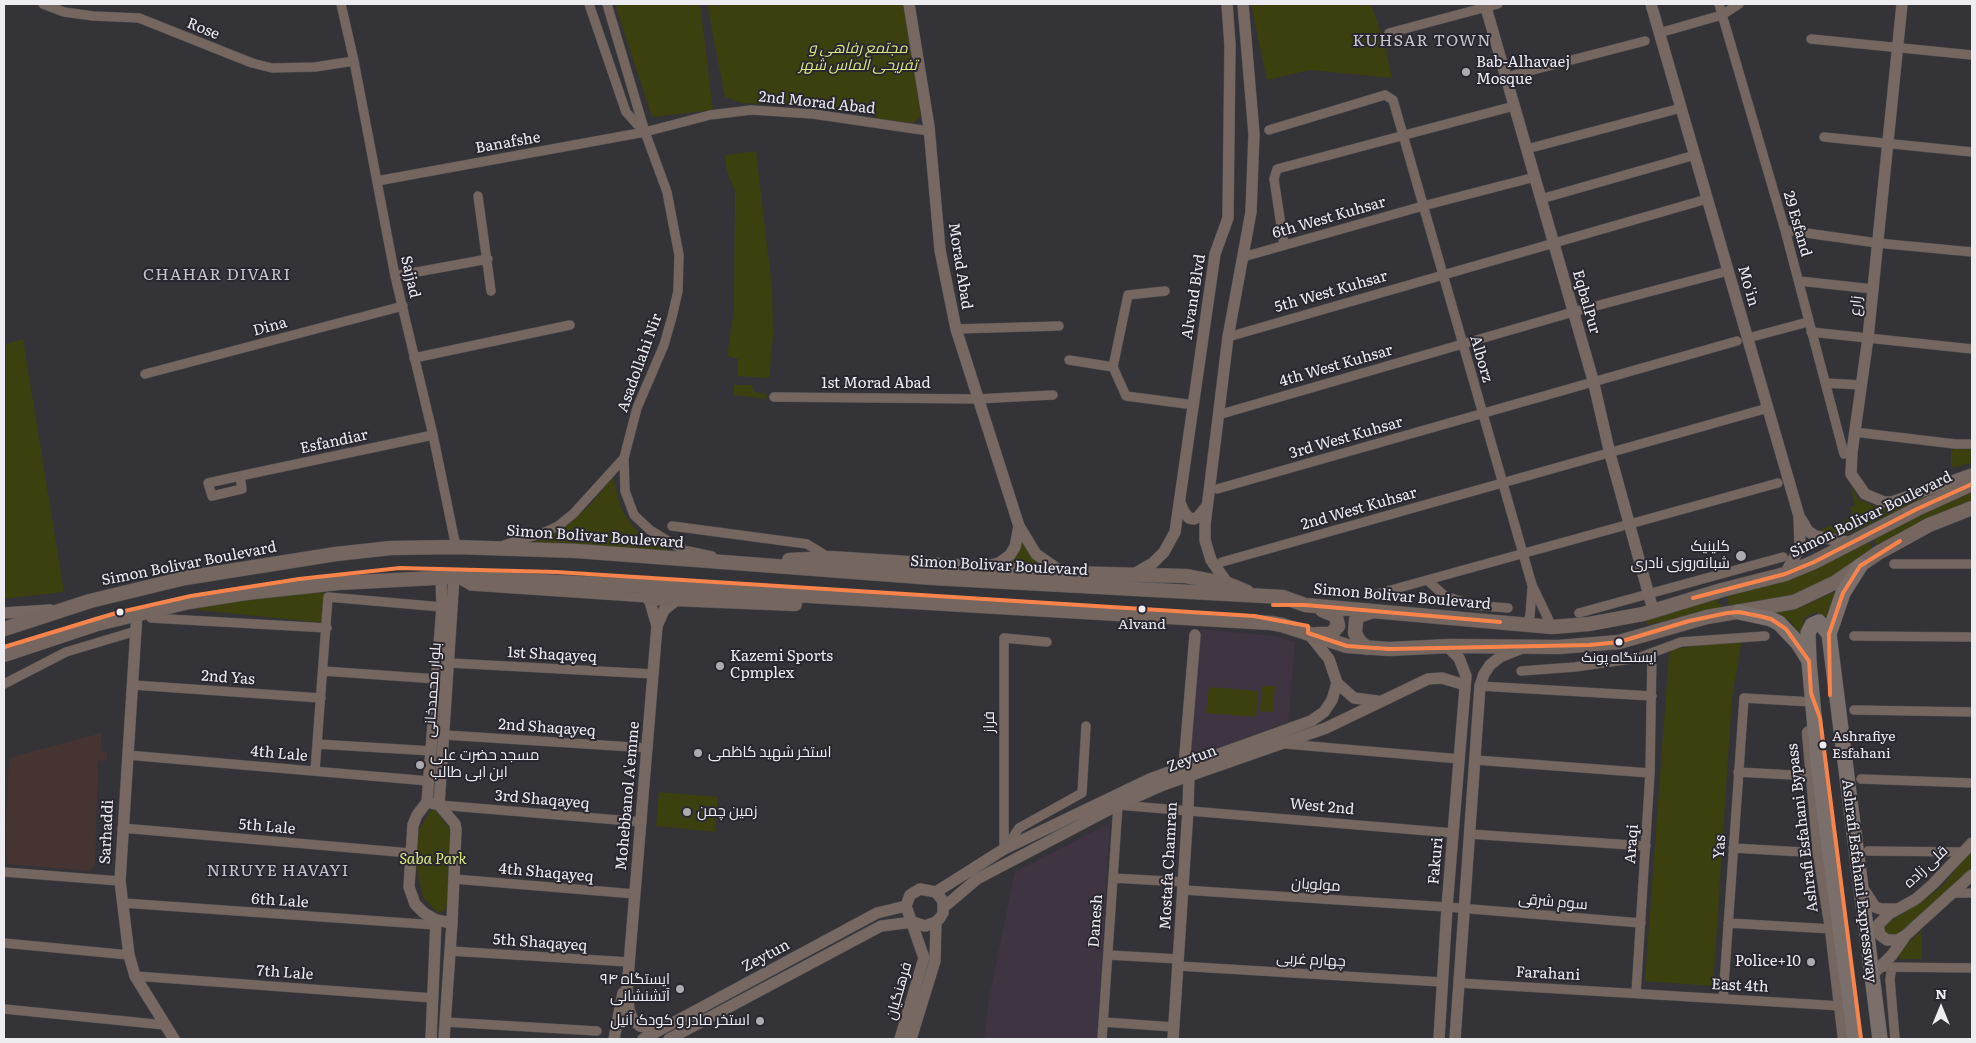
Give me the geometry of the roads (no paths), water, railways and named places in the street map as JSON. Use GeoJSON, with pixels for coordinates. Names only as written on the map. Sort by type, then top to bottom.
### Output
{"type":"FeatureCollection","features":[{"type":"Feature","properties":{"kind":"highway"},"geometry":{"type":"LineString","coordinates":[[1830,634],[1843,593],[1860,566]]}},
{"type":"Feature","properties":{"kind":"highway"},"geometry":{"type":"LineString","coordinates":[[1739,612],[1771,619],[1779,623],[1798,643],[1809,661]]}},
{"type":"Feature","properties":{"kind":"highway","name":"Ashrafi Esfahani Expressway"},"geometry":{"type":"LineString","coordinates":[[1855,1039],[1812,702],[1808,633],[1812,625],[1819,622],[1823,624],[1830,634],[1859,874],[1882,970],[1880,1039]]}},
{"type":"Feature","properties":{"kind":"main road","name":"Simon Bolivar Boulevard"},"geometry":{"type":"LineString","coordinates":[[4,629],[90,601],[185,578],[336,554],[391,548],[456,547],[500,547],[741,562],[942,579],[1283,597],[1305,604],[1552,627],[1589,624],[1643,614],[1785,574],[1853,543],[1917,509],[1972,484]]}},
{"type":"Feature","properties":{"kind":"main road"},"geometry":{"type":"LineString","coordinates":[[4,655],[97,624],[137,614],[246,593],[338,583],[448,577],[640,586],[884,600],[1012,610],[1270,623],[1347,646],[1367,648],[1389,649],[1447,646],[1559,647],[1619,642],[1689,621],[1794,602],[1828,587],[1929,525],[1972,508]]}},
{"type":"Feature","properties":{"kind":"main road"},"geometry":{"type":"LineString","coordinates":[[741,562],[830,558],[1064,574],[1186,576],[1228,584],[1254,596]]}},
{"type":"Feature","properties":{"kind":"main road"},"geometry":{"type":"LineString","coordinates":[[640,586],[649,598],[834,606],[884,600]]}},
{"type":"Feature","properties":{"kind":"main road"},"geometry":{"type":"LineString","coordinates":[[1305,604],[1333,613],[1339,622],[1337,630],[1331,634],[1308,633]]}},
{"type":"Feature","properties":{"kind":"main road"},"geometry":{"type":"LineString","coordinates":[[1367,648],[1359,641],[1355,633],[1356,620],[1359,616],[1374,611]]}},
{"type":"Feature","properties":{"kind":"main road","name":"Ashrafi Esfahani Bypass"},"geometry":{"type":"LineString","coordinates":[[1812,702],[1808,736],[1811,776],[1845,1039]]}},
{"type":"Feature","properties":{"kind":"street","name":"Rose"},"geometry":{"type":"LineString","coordinates":[[43,4],[64,12],[93,16],[139,18],[244,60],[272,68],[315,67],[354,61]]}},
{"type":"Feature","properties":{"kind":"street","name":"Sajjad"},"geometry":{"type":"LineString","coordinates":[[341,4],[354,61],[395,276],[433,436],[456,547]]}},
{"type":"Feature","properties":{"kind":"street","name":"Asadollahi Nir"},"geometry":{"type":"LineString","coordinates":[[589,4],[626,112],[645,132]]}},
{"type":"Feature","properties":{"kind":"street","name":"Asadollahi Nir"},"geometry":{"type":"LineString","coordinates":[[606,4],[645,132],[669,200],[677,241],[679,274],[669,330],[637,408],[624,458],[623,477],[629,507],[640,523],[683,550],[741,562]]}},
{"type":"Feature","properties":{"kind":"street","name":"Morad Abad"},"geometry":{"type":"LineString","coordinates":[[909,4],[929,131],[940,250],[956,329],[1019,526],[1036,554],[1064,574]]}},
{"type":"Feature","properties":{"kind":"street","name":"Alvand Blvd"},"geometry":{"type":"LineString","coordinates":[[1132,574],[1153,562],[1171,542],[1180,503],[1214,254],[1228,218],[1230,45],[1227,4]]}},
{"type":"Feature","properties":{"kind":"street"},"geometry":{"type":"LineString","coordinates":[[1228,584],[1215,569],[1207,551],[1206,507],[1228,337],[1250,212],[1254,134],[1244,4]]}},
{"type":"Feature","properties":{"kind":"street"},"geometry":{"type":"LineString","coordinates":[[1389,33],[1486,5],[1498,4]]}},
{"type":"Feature","properties":{"kind":"street","name":"Mo'in"},"geometry":{"type":"LineString","coordinates":[[1651,4],[1728,271],[1742,340],[1768,408],[1799,516],[1800,547],[1785,574]]}},
{"type":"Feature","properties":{"kind":"street","name":"29 Esfand"},"geometry":{"type":"LineString","coordinates":[[1719,4],[1785,230],[1844,454]]}},
{"type":"Feature","properties":{"kind":"street"},"geometry":{"type":"LineString","coordinates":[[1659,33],[1722,15],[1739,4]]}},
{"type":"Feature","properties":{"kind":"street","name":"زارع"},"geometry":{"type":"LineString","coordinates":[[1902,4],[1868,338],[1854,432],[1851,474],[1865,494],[1877,500],[1892,502],[1972,474]]}},
{"type":"Feature","properties":{"kind":"street","name":"EqbalPur"},"geometry":{"type":"LineString","coordinates":[[1486,5],[1592,380],[1610,454],[1653,610]]}},
{"type":"Feature","properties":{"kind":"street"},"geometry":{"type":"LineString","coordinates":[[1811,39],[1897,46],[1972,55]]}},
{"type":"Feature","properties":{"kind":"street"},"geometry":{"type":"LineString","coordinates":[[1506,77],[1645,41]]}},
{"type":"Feature","properties":{"kind":"street","name":"Alborz"},"geometry":{"type":"LineString","coordinates":[[1268,130],[1385,95],[1391,97],[1532,585],[1552,627]]}},
{"type":"Feature","properties":{"kind":"street"},"geometry":{"type":"LineString","coordinates":[[1284,245],[1274,179],[1276,169],[1402,134],[1514,106]]}},
{"type":"Feature","properties":{"kind":"street"},"geometry":{"type":"LineString","coordinates":[[1527,149],[1681,108]]}},
{"type":"Feature","properties":{"kind":"street","name":"2nd Morad Abad"},"geometry":{"type":"LineString","coordinates":[[645,132],[710,115],[751,110],[812,114],[929,131]]}},
{"type":"Feature","properties":{"kind":"street","name":"Banafshe"},"geometry":{"type":"LineString","coordinates":[[377,181],[645,132]]}},
{"type":"Feature","properties":{"kind":"street"},"geometry":{"type":"LineString","coordinates":[[1824,137],[1972,152]]}},
{"type":"Feature","properties":{"kind":"street"},"geometry":{"type":"LineString","coordinates":[[1541,199],[1695,155]]}},
{"type":"Feature","properties":{"kind":"street","name":"6th West Kuhsar"},"geometry":{"type":"LineString","coordinates":[[1243,257],[1534,177]]}},
{"type":"Feature","properties":{"kind":"street"},"geometry":{"type":"LineString","coordinates":[[478,196],[491,291]]}},
{"type":"Feature","properties":{"kind":"street","name":"5th West Kuhsar"},"geometry":{"type":"LineString","coordinates":[[1228,337],[1442,273],[1708,199]]}},
{"type":"Feature","properties":{"kind":"street"},"geometry":{"type":"LineString","coordinates":[[1785,230],[1877,243],[1972,252]]}},
{"type":"Feature","properties":{"kind":"street"},"geometry":{"type":"LineString","coordinates":[[395,276],[488,259]]}},
{"type":"Feature","properties":{"kind":"street","name":"4th West Kuhsar"},"geometry":{"type":"LineString","coordinates":[[1218,415],[1573,312],[1728,271]]}},
{"type":"Feature","properties":{"kind":"street"},"geometry":{"type":"LineString","coordinates":[[1799,281],[1873,289]]}},
{"type":"Feature","properties":{"kind":"street"},"geometry":{"type":"LineString","coordinates":[[1165,291],[1128,295],[1113,367],[1126,396],[1194,405]]}},
{"type":"Feature","properties":{"kind":"street","name":"Dina"},"geometry":{"type":"LineString","coordinates":[[145,374],[403,306]]}},
{"type":"Feature","properties":{"kind":"street","name":"3rd West Kuhsar"},"geometry":{"type":"LineString","coordinates":[[1217,489],[1483,414],[1592,380],[1808,322]]}},
{"type":"Feature","properties":{"kind":"street"},"geometry":{"type":"LineString","coordinates":[[414,358],[570,325]]}},
{"type":"Feature","properties":{"kind":"street"},"geometry":{"type":"LineString","coordinates":[[956,329],[1059,326]]}},
{"type":"Feature","properties":{"kind":"street"},"geometry":{"type":"LineString","coordinates":[[1811,332],[1972,349]]}},
{"type":"Feature","properties":{"kind":"street"},"geometry":{"type":"LineString","coordinates":[[1069,360],[1113,367]]}},
{"type":"Feature","properties":{"kind":"street"},"geometry":{"type":"LineString","coordinates":[[1826,383],[1861,384]]}},
{"type":"Feature","properties":{"kind":"street","name":"1st Morad Abad"},"geometry":{"type":"LineString","coordinates":[[774,397],[977,399],[1053,395]]}},
{"type":"Feature","properties":{"kind":"street","name":"2nd West Kuhsar"},"geometry":{"type":"LineString","coordinates":[[1222,562],[1768,408]]}},
{"type":"Feature","properties":{"kind":"street"},"geometry":{"type":"LineString","coordinates":[[1854,432],[1955,444],[1972,444]]}},
{"type":"Feature","properties":{"kind":"street","name":"Esfandiar"},"geometry":{"type":"LineString","coordinates":[[240,476],[433,436]]}},
{"type":"Feature","properties":{"kind":"street","name":"Asadollahi Nir"},"geometry":{"type":"LineString","coordinates":[[500,547],[558,526],[573,514],[624,458]]}},
{"type":"Feature","properties":{"kind":"street"},"geometry":{"type":"LineString","coordinates":[[1373,595],[1778,483]]}},
{"type":"Feature","properties":{"kind":"street"},"geometry":{"type":"LineString","coordinates":[[1180,503],[1184,512],[1194,519],[1206,507]]}},
{"type":"Feature","properties":{"kind":"street"},"geometry":{"type":"LineString","coordinates":[[1799,516],[1808,532],[1815,536],[1853,543]]}},
{"type":"Feature","properties":{"kind":"street"},"geometry":{"type":"LineString","coordinates":[[672,526],[807,544],[830,558]]}},
{"type":"Feature","properties":{"kind":"street"},"geometry":{"type":"LineString","coordinates":[[978,568],[999,562],[1010,555],[1015,547],[1019,526]]}},
{"type":"Feature","properties":{"kind":"street"},"geometry":{"type":"LineString","coordinates":[[1578,613],[1783,557]]}},
{"type":"Feature","properties":{"kind":"street"},"geometry":{"type":"LineString","coordinates":[[1894,564],[1972,564]]}},
{"type":"Feature","properties":{"kind":"street"},"geometry":{"type":"LineString","coordinates":[[448,577],[471,586],[649,598]]}},
{"type":"Feature","properties":{"kind":"street","name":"بلوار محمدخانی"},"geometry":{"type":"LineString","coordinates":[[427,802],[442,607],[448,577]]}},
{"type":"Feature","properties":{"kind":"street","name":"بلوار محمدخانی"},"geometry":{"type":"LineString","coordinates":[[440,804],[450,663],[448,577]]}},
{"type":"Feature","properties":{"kind":"street"},"geometry":{"type":"LineString","coordinates":[[1427,580],[1445,596],[1463,602],[1508,608]]}},
{"type":"Feature","properties":{"kind":"street"},"geometry":{"type":"LineString","coordinates":[[1526,625],[1530,616],[1532,585]]}},
{"type":"Feature","properties":{"kind":"street"},"geometry":{"type":"LineString","coordinates":[[315,771],[328,597],[442,607]]}},
{"type":"Feature","properties":{"kind":"street","name":"Mohebbanol A'emme"},"geometry":{"type":"LineString","coordinates":[[649,598],[657,626]]}},
{"type":"Feature","properties":{"kind":"street","name":"Mohebbanol A'emme"},"geometry":{"type":"LineString","coordinates":[[628,966],[642,822],[657,626],[664,610],[678,599]]}},
{"type":"Feature","properties":{"kind":"street"},"geometry":{"type":"LineString","coordinates":[[4,613],[46,610],[90,601]]}},
{"type":"Feature","properties":{"kind":"street","name":"Sarhaddi"},"geometry":{"type":"LineString","coordinates":[[137,614],[120,881],[129,955],[135,976],[174,1039]]}},
{"type":"Feature","properties":{"kind":"street"},"geometry":{"type":"LineString","coordinates":[[151,618],[327,628]]}},
{"type":"Feature","properties":{"kind":"street"},"geometry":{"type":"LineString","coordinates":[[4,684],[66,652],[136,631]]}},
{"type":"Feature","properties":{"kind":"street"},"geometry":{"type":"LineString","coordinates":[[1308,633],[1328,659],[1336,683],[1354,698],[1379,701]]}},
{"type":"Feature","properties":{"kind":"street","name":"Mostafa Chamran"},"geometry":{"type":"LineString","coordinates":[[1177,1039],[1174,1026],[1188,810],[1186,770],[1195,635]]}},
{"type":"Feature","properties":{"kind":"street"},"geometry":{"type":"LineString","coordinates":[[1521,671],[1575,667],[1638,658],[1681,642],[1765,636]]}},
{"type":"Feature","properties":{"kind":"street"},"geometry":{"type":"LineString","coordinates":[[1854,636],[1972,637]]}},
{"type":"Feature","properties":{"kind":"street","name":"فراز"},"geometry":{"type":"LineString","coordinates":[[1004,849],[1004,638],[1047,642]]}},
{"type":"Feature","properties":{"kind":"street","name":"Fakuri"},"geometry":{"type":"LineString","coordinates":[[1439,1039],[1447,907],[1465,685],[1465,668],[1459,658],[1447,646]]}},
{"type":"Feature","properties":{"kind":"street"},"geometry":{"type":"LineString","coordinates":[[1524,648],[1500,656],[1484,674],[1480,686],[1652,696]]}},
{"type":"Feature","properties":{"kind":"street","name":"Araqi"},"geometry":{"type":"LineString","coordinates":[[1636,993],[1650,773],[1652,653]]}},
{"type":"Feature","properties":{"kind":"street","name":"1st Shaqayeq"},"geometry":{"type":"LineString","coordinates":[[450,663],[653,674]]}},
{"type":"Feature","properties":{"kind":"street"},"geometry":{"type":"LineString","coordinates":[[323,671],[437,679]]}},
{"type":"Feature","properties":{"kind":"street","name":"Zeytun"},"geometry":{"type":"LineString","coordinates":[[936,892],[1004,849],[1150,779],[1283,743],[1326,728],[1428,679],[1442,678],[1465,685]]}},
{"type":"Feature","properties":{"kind":"street","name":"Zeytun"},"geometry":{"type":"LineString","coordinates":[[944,907],[978,879],[1186,770],[1311,721],[1324,712],[1332,700],[1336,683]]}},
{"type":"Feature","properties":{"kind":"street","name":"2nd Yas"},"geometry":{"type":"LineString","coordinates":[[133,685],[321,698]]}},
{"type":"Feature","properties":{"kind":"street","name":"Fakuri"},"geometry":{"type":"LineString","coordinates":[[1455,1039],[1480,686]]}},
{"type":"Feature","properties":{"kind":"street","name":"Yas"},"geometry":{"type":"LineString","coordinates":[[1723,999],[1744,698],[1812,702]]}},
{"type":"Feature","properties":{"kind":"street"},"geometry":{"type":"LineString","coordinates":[[1854,710],[1972,712]]}},
{"type":"Feature","properties":{"kind":"street"},"geometry":{"type":"LineString","coordinates":[[1004,849],[1019,828],[1082,793],[1086,726]]}},
{"type":"Feature","properties":{"kind":"street","name":"2nd Shaqayeq"},"geometry":{"type":"LineString","coordinates":[[445,735],[648,748]]}},
{"type":"Feature","properties":{"kind":"street"},"geometry":{"type":"LineString","coordinates":[[1283,743],[1460,759]]}},
{"type":"Feature","properties":{"kind":"street"},"geometry":{"type":"LineString","coordinates":[[317,744],[432,751]]}},
{"type":"Feature","properties":{"kind":"street","name":"4th Lale"},"geometry":{"type":"LineString","coordinates":[[127,755],[429,781]]}},
{"type":"Feature","properties":{"kind":"street"},"geometry":{"type":"LineString","coordinates":[[1475,760],[1650,773]]}},
{"type":"Feature","properties":{"kind":"street"},"geometry":{"type":"LineString","coordinates":[[1738,772],[1811,776]]}},
{"type":"Feature","properties":{"kind":"street"},"geometry":{"type":"LineString","coordinates":[[1861,779],[1972,783]]}},
{"type":"Feature","properties":{"kind":"street"},"geometry":{"type":"LineString","coordinates":[[444,1039],[452,923],[456,830],[455,824],[440,804],[427,802],[415,820],[410,852],[411,896],[424,913],[436,923],[452,923]]}},
{"type":"Feature","properties":{"kind":"street","name":"3rd Shaqayeq"},"geometry":{"type":"LineString","coordinates":[[440,804],[642,822]]}},
{"type":"Feature","properties":{"kind":"street","name":"West 2nd"},"geometry":{"type":"LineString","coordinates":[[1118,805],[1453,833]]}},
{"type":"Feature","properties":{"kind":"street","name":"Danesh"},"geometry":{"type":"LineString","coordinates":[[1102,1039],[1118,805]]}},
{"type":"Feature","properties":{"kind":"street","name":"5th Lale"},"geometry":{"type":"LineString","coordinates":[[122,828],[410,852]]}},
{"type":"Feature","properties":{"kind":"street"},"geometry":{"type":"LineString","coordinates":[[1469,834],[1646,846]]}},
{"type":"Feature","properties":{"kind":"street","name":"قلی زاده"},"geometry":{"type":"LineString","coordinates":[[1859,874],[1865,893],[1875,907],[1899,909],[1916,899],[1933,884],[1972,843]]}},
{"type":"Feature","properties":{"kind":"street"},"geometry":{"type":"LineString","coordinates":[[1733,848],[1820,853]]}},
{"type":"Feature","properties":{"kind":"street"},"geometry":{"type":"LineString","coordinates":[[1868,852],[1964,852]]}},
{"type":"Feature","properties":{"kind":"street"},"geometry":{"type":"LineString","coordinates":[[4,872],[120,881]]}},
{"type":"Feature","properties":{"kind":"street"},"geometry":{"type":"LineString","coordinates":[[1899,909],[1883,919],[1878,925],[1878,931],[1887,940],[1898,940],[1906,934],[1972,875]]}},
{"type":"Feature","properties":{"kind":"street","name":"مولویان"},"geometry":{"type":"LineString","coordinates":[[1113,878],[1183,886],[1463,909]]}},
{"type":"Feature","properties":{"kind":"street","name":"4th Shaqayeq"},"geometry":{"type":"LineString","coordinates":[[454,879],[635,894]]}},
{"type":"Feature","properties":{"kind":"street"},"geometry":{"type":"LineString","coordinates":[[926,888],[940,896],[944,907],[943,913],[936,922],[925,926],[913,922],[909,917],[906,906],[915,891],[926,888]]}},
{"type":"Feature","properties":{"kind":"street"},"geometry":{"type":"LineString","coordinates":[[1954,893],[1972,893]]}},
{"type":"Feature","properties":{"kind":"street","name":"6th Lale"},"geometry":{"type":"LineString","coordinates":[[123,904],[436,923]]}},
{"type":"Feature","properties":{"kind":"street","name":"Zeytun"},"geometry":{"type":"LineString","coordinates":[[643,1039],[878,913],[906,906]]}},
{"type":"Feature","properties":{"kind":"street","name":"سوم شرقی"},"geometry":{"type":"LineString","coordinates":[[1463,909],[1641,923]]}},
{"type":"Feature","properties":{"kind":"street","name":"Zeytun"},"geometry":{"type":"LineString","coordinates":[[668,1039],[881,926],[913,922]]}},
{"type":"Feature","properties":{"kind":"street","name":"فرهنگیان"},"geometry":{"type":"LineString","coordinates":[[900,1039],[924,958],[913,922]]}},
{"type":"Feature","properties":{"kind":"street","name":"فرهنگیان"},"geometry":{"type":"LineString","coordinates":[[911,1039],[935,961],[936,922]]}},
{"type":"Feature","properties":{"kind":"street"},"geometry":{"type":"LineString","coordinates":[[431,1039],[436,923]]}},
{"type":"Feature","properties":{"kind":"street"},"geometry":{"type":"LineString","coordinates":[[1728,923],[1832,929]]}},
{"type":"Feature","properties":{"kind":"street"},"geometry":{"type":"LineString","coordinates":[[1882,970],[1906,934]]}},
{"type":"Feature","properties":{"kind":"street"},"geometry":{"type":"LineString","coordinates":[[4,943],[129,955]]}},
{"type":"Feature","properties":{"kind":"street","name":"5th Shaqayeq"},"geometry":{"type":"LineString","coordinates":[[450,951],[628,966]]}},
{"type":"Feature","properties":{"kind":"street","name":"چهارم غربی"},"geometry":{"type":"LineString","coordinates":[[1108,955],[1178,963],[1442,982]]}},
{"type":"Feature","properties":{"kind":"street"},"geometry":{"type":"LineString","coordinates":[[628,966],[627,989],[631,1016],[640,1026],[658,1031]]}},
{"type":"Feature","properties":{"kind":"street"},"geometry":{"type":"LineString","coordinates":[[614,1039],[628,966]]}},
{"type":"Feature","properties":{"kind":"street"},"geometry":{"type":"LineString","coordinates":[[1882,970],[1972,968]]}},
{"type":"Feature","properties":{"kind":"street"},"geometry":{"type":"LineString","coordinates":[[1882,970],[1890,979],[1895,1039]]}},
{"type":"Feature","properties":{"kind":"street","name":"7th Lale"},"geometry":{"type":"LineString","coordinates":[[135,976],[434,998]]}},
{"type":"Feature","properties":{"kind":"street","name":"Farahani"},"geometry":{"type":"LineString","coordinates":[[1459,983],[1636,993]]}},
{"type":"Feature","properties":{"kind":"street","name":"East 4th"},"geometry":{"type":"LineString","coordinates":[[1636,993],[1842,1006]]}},
{"type":"Feature","properties":{"kind":"street"},"geometry":{"type":"LineString","coordinates":[[714,1001],[720,1013]]}},
{"type":"Feature","properties":{"kind":"street"},"geometry":{"type":"LineString","coordinates":[[4,1009],[165,1025]]}},
{"type":"Feature","properties":{"kind":"street"},"geometry":{"type":"LineString","coordinates":[[445,1022],[597,1031]]}},
{"type":"Feature","properties":{"kind":"street"},"geometry":{"type":"LineString","coordinates":[[1103,1022],[1174,1026]]}},
{"type":"Feature","properties":{"kind":"place","name":"Bab-Alhavaej Mosque"},"geometry":{"type":"Point","coordinates":[1466,72]}},
{"type":"Feature","properties":{"kind":"place","name":"کلینیک شبانه‌روزی نادری"},"geometry":{"type":"Point","coordinates":[1741,556]}},
{"type":"Feature","properties":{"kind":"place","name":"Alvand"},"geometry":{"type":"Point","coordinates":[1142,609]}},
{"type":"Feature","properties":{"kind":"place","name":"ایستگاه پونک"},"geometry":{"type":"Point","coordinates":[1619,642]}},
{"type":"Feature","properties":{"kind":"place","name":"Kazemi Sports Cpmplex"},"geometry":{"type":"Point","coordinates":[720,666]}},
{"type":"Feature","properties":{"kind":"place","name":"Ashrafiye Esfahani"},"geometry":{"type":"Point","coordinates":[1823,745]}},
{"type":"Feature","properties":{"kind":"place","name":"استخر شهید کاظمی"},"geometry":{"type":"Point","coordinates":[698,753]}},
{"type":"Feature","properties":{"kind":"place","name":"مسجد حضرت علی ابن ابی طالب"},"geometry":{"type":"Point","coordinates":[420,765]}},
{"type":"Feature","properties":{"kind":"place","name":"زمین چمن"},"geometry":{"type":"Point","coordinates":[687,812]}},
{"type":"Feature","properties":{"kind":"place","name":"Police+10"},"geometry":{"type":"Point","coordinates":[1811,962]}},
{"type":"Feature","properties":{"kind":"place","name":"ایستگاه ۹۴ آتشنشانی"},"geometry":{"type":"Point","coordinates":[680,989]}},
{"type":"Feature","properties":{"kind":"place","name":"استخر مادر و کودک آنیل"},"geometry":{"type":"Point","coordinates":[760,1021]}},
{"type":"Feature","properties":{"kind":"district","name":"KUHSAR TOWN"},"geometry":{"type":"Point","coordinates":[1422,41]}},
{"type":"Feature","properties":{"kind":"district","name":"CHAHAR DIVARI"},"geometry":{"type":"Point","coordinates":[217,275]}},
{"type":"Feature","properties":{"kind":"district","name":"NIRUYE HAVAYI"},"geometry":{"type":"Point","coordinates":[278,871]}},
{"type":"Feature","properties":{"kind":"park label","name":"مجتمع رفاهی و تفریحی الماس شهر"},"geometry":{"type":"Point","coordinates":[858,58]}},
{"type":"Feature","properties":{"kind":"park label","name":"Saba Park"},"geometry":{"type":"Point","coordinates":[433,860]}}]}
